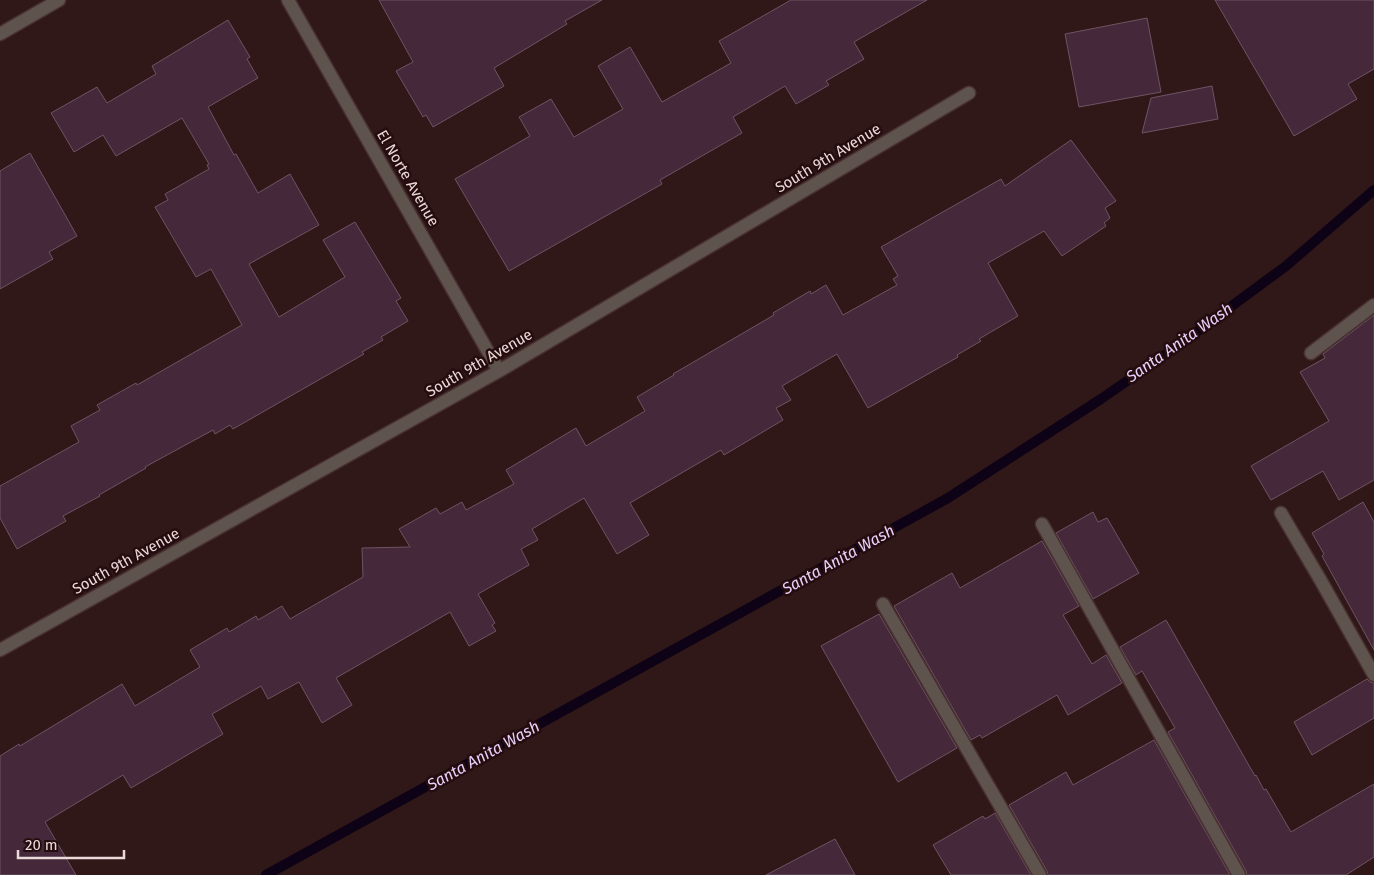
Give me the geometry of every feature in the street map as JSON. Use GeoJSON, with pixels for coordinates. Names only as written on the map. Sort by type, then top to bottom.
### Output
{"type":"FeatureCollection","features":[{"type":"Feature","properties":{"kind":"street"},"geometry":{"type":"LineString","coordinates":[[0,34],[59,0]]}},
{"type":"Feature","properties":{"kind":"street","name":"El Norte Avenue"},"geometry":{"type":"LineString","coordinates":[[288,0],[500,371]]}},
{"type":"Feature","properties":{"kind":"street","name":"South 9th Avenue"},"geometry":{"type":"LineString","coordinates":[[0,650],[500,371],[969,93]]}},
{"type":"Feature","properties":{"kind":"street"},"geometry":{"type":"LineString","coordinates":[[1311,353],[1374,305]]}},
{"type":"Feature","properties":{"kind":"street"},"geometry":{"type":"LineString","coordinates":[[1281,513],[1374,675]]}},
{"type":"Feature","properties":{"kind":"street"},"geometry":{"type":"LineString","coordinates":[[1042,524],[1239,875]]}},
{"type":"Feature","properties":{"kind":"street"},"geometry":{"type":"LineString","coordinates":[[884,604],[1040,875]]}},
{"type":"Feature","properties":{"kind":"building"},"geometry":{"type":"Polygon","coordinates":[[[379,0],[602,0],[565,21],[567,24],[494,68],[504,86],[433,127],[426,115],[423,117],[396,71],[413,62],[379,0]]]}},
{"type":"Feature","properties":{"kind":"building"},"geometry":{"type":"Polygon","coordinates":[[[791,0],[927,0],[854,42],[864,59],[826,81],[829,85],[796,104],[785,86],[733,117],[742,133],[660,180],[662,184],[509,271],[455,179],[530,136],[519,117],[551,99],[574,137],[623,109],[598,66],[630,47],[662,102],[731,63],[719,41],[791,0]]]}},
{"type":"Feature","properties":{"kind":"building"},"geometry":{"type":"Polygon","coordinates":[[[1215,0],[1374,0],[1374,69],[1348,84],[1357,99],[1294,136],[1215,0]]]}},
{"type":"Feature","properties":{"kind":"building"},"geometry":{"type":"Polygon","coordinates":[[[1147,18],[1161,92],[1079,107],[1065,34],[1147,18]]]}},
{"type":"Feature","properties":{"kind":"building"},"geometry":{"type":"Polygon","coordinates":[[[228,20],[250,57],[247,59],[258,78],[208,107],[234,155],[236,154],[258,193],[290,174],[319,225],[249,264],[279,317],[345,277],[323,240],[355,222],[401,298],[396,301],[408,321],[381,337],[383,340],[362,352],[364,354],[233,429],[230,425],[215,434],[213,430],[145,467],[100,496],[63,516],[66,521],[17,549],[0,518],[0,486],[79,442],[71,426],[100,410],[97,405],[136,383],[137,385],[242,325],[211,269],[196,277],[155,207],[168,200],[165,194],[209,169],[207,165],[209,164],[182,118],[116,156],[103,135],[74,152],[51,113],[97,87],[107,103],[156,74],[152,66],[228,20]]]}},
{"type":"Feature","properties":{"kind":"building"},"geometry":{"type":"Polygon","coordinates":[[[1212,86],[1218,119],[1142,133],[1151,98],[1212,86]]]}},
{"type":"Feature","properties":{"kind":"building"},"geometry":{"type":"Polygon","coordinates":[[[1071,140],[1116,201],[1105,208],[1110,218],[1104,223],[1106,226],[1062,256],[1044,231],[988,263],[1018,316],[979,339],[981,341],[957,355],[958,357],[868,408],[837,354],[782,386],[791,400],[776,408],[783,420],[724,455],[721,450],[630,503],[649,535],[617,554],[584,498],[532,529],[538,540],[521,549],[529,565],[478,594],[495,623],[492,625],[496,631],[469,646],[450,612],[336,678],[352,705],[322,723],[299,682],[268,699],[261,686],[212,714],[223,734],[131,788],[123,775],[45,822],[76,875],[0,875],[0,756],[19,744],[20,746],[122,684],[135,706],[200,667],[190,650],[227,628],[229,632],[256,616],[258,620],[282,606],[290,619],[363,577],[362,548],[410,547],[399,529],[436,508],[440,514],[462,502],[466,510],[514,484],[506,470],[576,428],[586,446],[645,411],[637,397],[774,315],[773,313],[810,291],[811,294],[826,285],[843,315],[897,285],[893,279],[898,276],[881,247],[1001,179],[1005,186],[1071,140]]]}},
{"type":"Feature","properties":{"kind":"building"},"geometry":{"type":"Polygon","coordinates":[[[30,153],[77,236],[49,252],[53,259],[0,289],[0,171],[30,153]]]}},
{"type":"Feature","properties":{"kind":"building"},"geometry":{"type":"Polygon","coordinates":[[[1374,315],[1374,480],[1339,500],[1323,471],[1271,500],[1251,466],[1329,421],[1300,372],[1325,358],[1323,354],[1374,315]]]}},
{"type":"Feature","properties":{"kind":"building"},"geometry":{"type":"Polygon","coordinates":[[[1363,502],[1374,522],[1374,650],[1322,556],[1324,554],[1312,533],[1363,502]]]}},
{"type":"Feature","properties":{"kind":"building"},"geometry":{"type":"Polygon","coordinates":[[[1093,512],[1098,522],[1107,518],[1139,573],[1093,599],[1056,533],[1093,512]]]}},
{"type":"Feature","properties":{"kind":"building"},"geometry":{"type":"Polygon","coordinates":[[[1042,541],[1079,606],[1063,615],[1092,664],[1106,655],[1122,683],[1068,715],[1057,695],[982,738],[980,735],[971,740],[894,606],[952,573],[960,588],[1042,541]]]}},
{"type":"Feature","properties":{"kind":"building"},"geometry":{"type":"Polygon","coordinates":[[[879,614],[957,748],[898,782],[821,646],[879,614]]]}},
{"type":"Feature","properties":{"kind":"building"},"geometry":{"type":"Polygon","coordinates":[[[1166,620],[1255,776],[1264,790],[1266,789],[1291,832],[1374,784],[1374,857],[1346,875],[1247,875],[1168,732],[1175,728],[1142,671],[1136,675],[1120,647],[1166,620]]]}},
{"type":"Feature","properties":{"kind":"building"},"geometry":{"type":"Polygon","coordinates":[[[1367,679],[1374,683],[1374,718],[1312,755],[1294,722],[1367,679]]]}},
{"type":"Feature","properties":{"kind":"building"},"geometry":{"type":"Polygon","coordinates":[[[1154,740],[1230,875],[1048,875],[1009,805],[1066,772],[1073,785],[1154,740]]]}},
{"type":"Feature","properties":{"kind":"building"},"geometry":{"type":"Polygon","coordinates":[[[995,813],[1031,875],[951,875],[933,845],[983,816],[985,819],[995,813]]]}},
{"type":"Feature","properties":{"kind":"building"},"geometry":{"type":"Polygon","coordinates":[[[835,839],[855,875],[766,875],[835,839]]]}},
{"type":"Feature","properties":{"kind":"waterway","name":"Santa Anita Wash"},"geometry":{"type":"LineString","coordinates":[[266,875],[948,498],[1101,399],[1179,345],[1286,266],[1374,190]]}}]}
